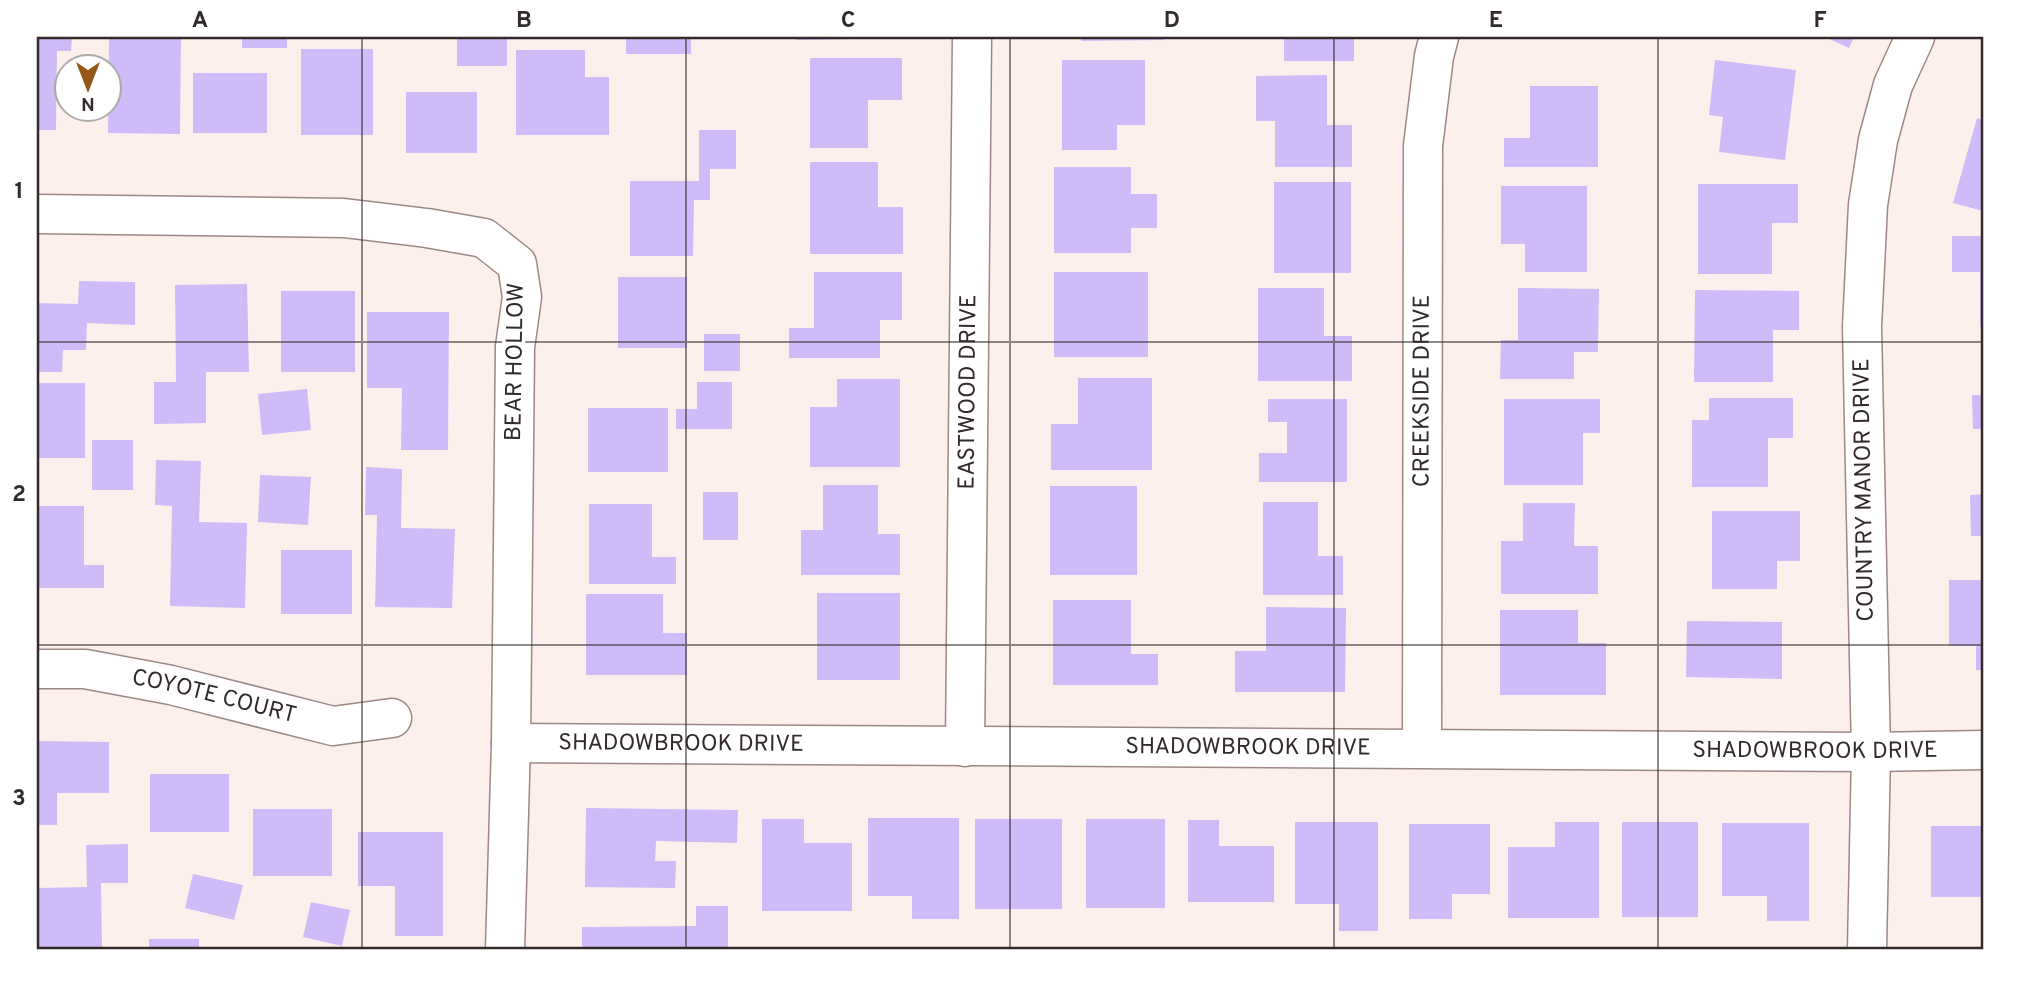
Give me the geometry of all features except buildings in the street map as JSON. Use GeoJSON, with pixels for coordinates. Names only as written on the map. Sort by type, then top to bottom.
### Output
{"type":"FeatureCollection","features":[{"type":"Feature","properties":{"kind":"street","name":"EASTWOOD DRIVE"},"geometry":{"type":"LineString","coordinates":[[965,747],[972,37]]}},
{"type":"Feature","properties":{"kind":"street","name":"CREEKSIDE DRIVE"},"geometry":{"type":"LineString","coordinates":[[1422,748],[1423,146],[1438,37]]}},
{"type":"Feature","properties":{"kind":"street","name":"COUNTRY MANOR DRIVE"},"geometry":{"type":"LineString","coordinates":[[1867,950],[1871,752],[1862,327],[1868,205],[1881,129],[1893,85],[1915,37]]}},
{"type":"Feature","properties":{"kind":"street","name":"BEAR HOLLOW"},"geometry":{"type":"LineString","coordinates":[[37,214],[344,218],[484,238],[517,264],[522,297],[515,347],[511,743],[505,950]]}},
{"type":"Feature","properties":{"kind":"street","name":"COYOTE COURT"},"geometry":{"type":"LineString","coordinates":[[37,669],[85,668],[172,685],[333,726],[392,718]]}},
{"type":"Feature","properties":{"kind":"street","name":"SHADOWBROOK DRIVE"},"geometry":{"type":"LineString","coordinates":[[511,743],[1871,752],[1983,750]]}}]}
